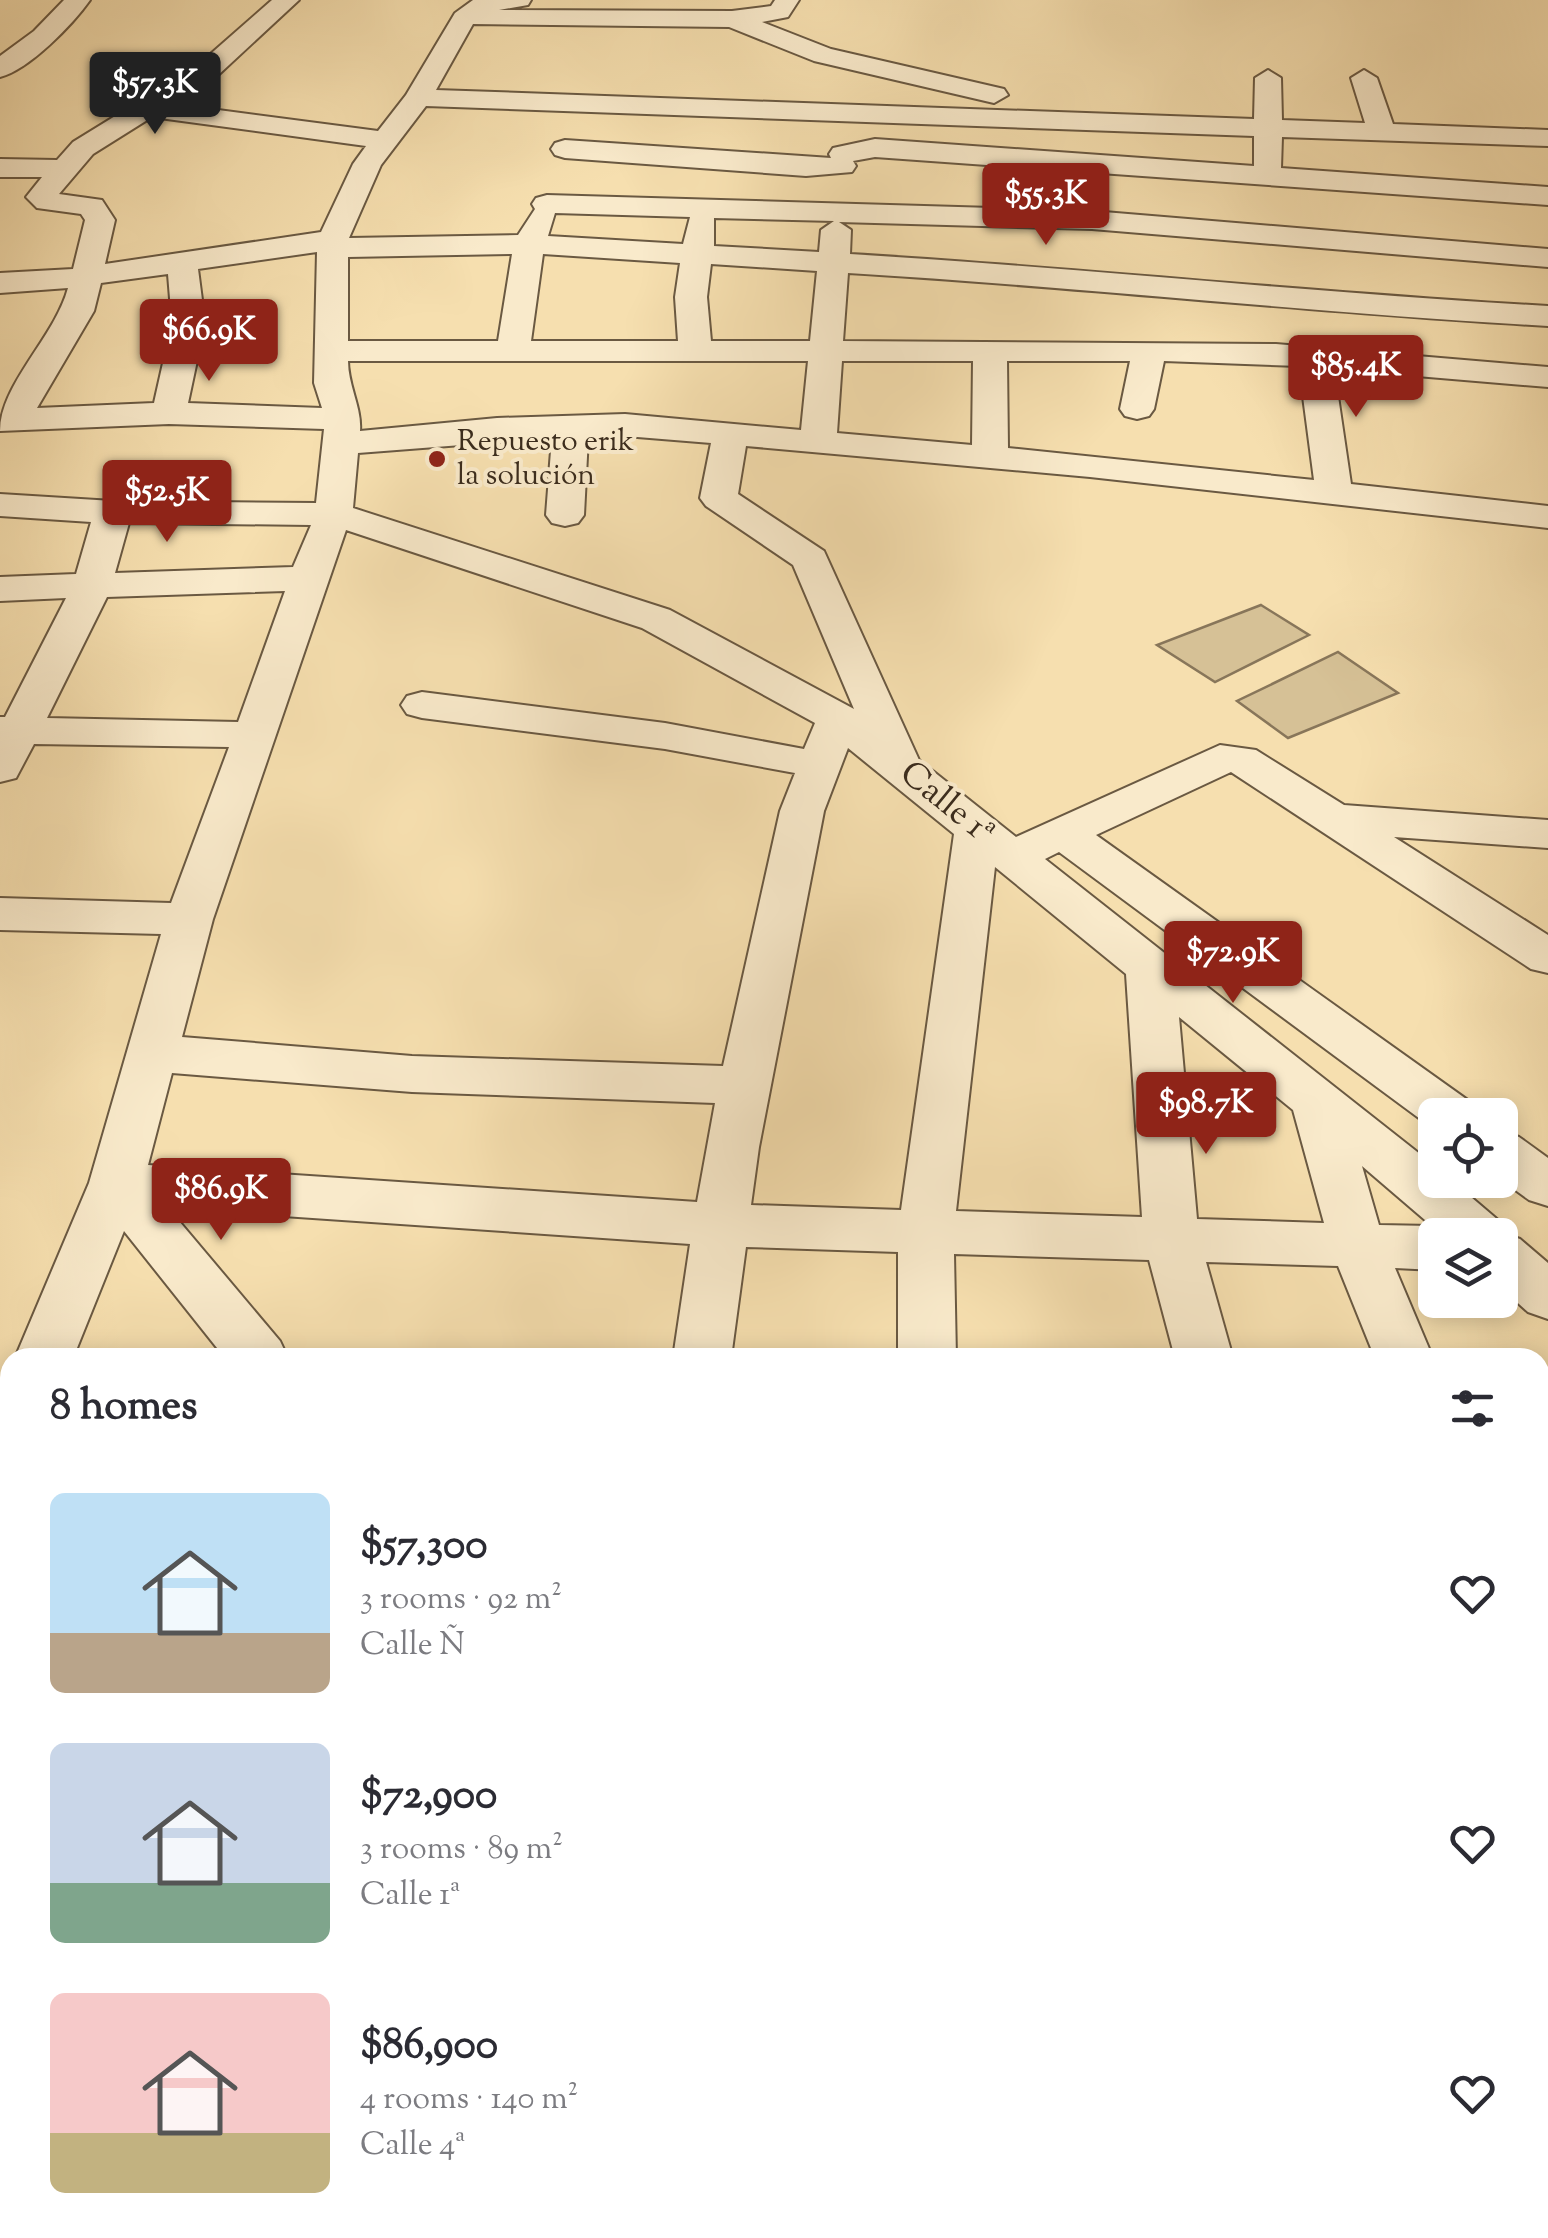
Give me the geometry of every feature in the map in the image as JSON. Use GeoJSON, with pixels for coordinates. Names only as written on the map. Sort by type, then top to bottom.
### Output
{"type":"FeatureCollection","features":[{"type":"Feature","properties":{"kind":"street"},"geometry":{"type":"LineString","coordinates":[[0,70],[44,36],[78,0]]}},
{"type":"Feature","properties":{"kind":"street"},"geometry":{"type":"LineString","coordinates":[[287,0],[207,71],[83,148],[41,197],[48,202],[91,206],[100,220],[78,311],[31,362],[6,420],[168,413],[342,432],[625,425],[1334,491],[1548,517]]}},
{"type":"Feature","properties":{"kind":"street"},"geometry":{"type":"LineString","coordinates":[[48,1348],[116,1183],[189,920],[334,514],[342,432],[331,383],[333,244],[367,164],[484,6],[732,19],[779,12],[787,0]]}},
{"type":"Feature","properties":{"kind":"street"},"geometry":{"type":"LineString","coordinates":[[732,19],[824,55],[1102,122]]}},
{"type":"Feature","properties":{"kind":"street"},"geometry":{"type":"LineString","coordinates":[[0,33],[44,36]]}},
{"type":"Feature","properties":{"kind":"street"},"geometry":{"type":"LineString","coordinates":[[1262,296],[1270,128],[1268,78]]}},
{"type":"Feature","properties":{"kind":"street"},"geometry":{"type":"LineString","coordinates":[[1364,78],[1382,132]]}},
{"type":"Feature","properties":{"kind":"street"},"geometry":{"type":"LineString","coordinates":[[418,98],[1548,138]]}},
{"type":"Feature","properties":{"kind":"street"},"geometry":{"type":"LineString","coordinates":[[513,350],[529,244],[547,204],[580,104]]}},
{"type":"Feature","properties":{"kind":"street"},"geometry":{"type":"LineString","coordinates":[[146,108],[249,126],[386,140]]}},
{"type":"Feature","properties":{"kind":"street"},"geometry":{"type":"LineString","coordinates":[[818,442],[848,113]]}},
{"type":"Feature","properties":{"kind":"street"},"geometry":{"type":"LineString","coordinates":[[942,116],[952,216],[946,309]]}},
{"type":"Feature","properties":{"kind":"street"},"geometry":{"type":"LineString","coordinates":[[1504,137],[1534,195],[1548,305]]}},
{"type":"Feature","properties":{"kind":"street"},"geometry":{"type":"LineString","coordinates":[[565,149],[806,167],[843,160],[875,148],[1534,195]]}},
{"type":"Feature","properties":{"kind":"street"},"geometry":{"type":"LineString","coordinates":[[695,349],[690,297],[715,159]]}},
{"type":"Feature","properties":{"kind":"street"},"geometry":{"type":"LineString","coordinates":[[0,168],[66,169]]}},
{"type":"Feature","properties":{"kind":"street"},"geometry":{"type":"LineString","coordinates":[[547,204],[1092,220],[1542,257]]}},
{"type":"Feature","properties":{"kind":"street"},"geometry":{"type":"LineString","coordinates":[[0,283],[333,244],[529,244],[832,265],[946,309],[990,349],[1314,357],[1548,377]]}},
{"type":"Feature","properties":{"kind":"street"},"geometry":{"type":"LineString","coordinates":[[168,413],[189,336],[192,298],[181,263]]}},
{"type":"Feature","properties":{"kind":"street"},"geometry":{"type":"LineString","coordinates":[[331,351],[826,348],[946,309],[1262,296],[1548,316]]}},
{"type":"Feature","properties":{"kind":"street"},"geometry":{"type":"LineString","coordinates":[[990,349],[990,458]]}},
{"type":"Feature","properties":{"kind":"street"},"geometry":{"type":"LineString","coordinates":[[1137,409],[1149,351]]}},
{"type":"Feature","properties":{"kind":"street"},"geometry":{"type":"LineString","coordinates":[[1314,357],[1334,491]]}},
{"type":"Feature","properties":{"kind":"street"},"geometry":{"type":"LineString","coordinates":[[566,515],[571,426]]}},
{"type":"Feature","properties":{"kind":"street"},"geometry":{"type":"LineString","coordinates":[[730,434],[719,498],[810,559],[899,767]]}},
{"type":"Feature","properties":{"kind":"street","name":"Calle 1ª"},"geometry":{"type":"LineString","coordinates":[[0,506],[113,512],[334,514],[656,618],[838,718],[1458,1218]]}},
{"type":"Feature","properties":{"kind":"street"},"geometry":{"type":"LineString","coordinates":[[0,769],[10,730],[92,589],[113,512]]}},
{"type":"Feature","properties":{"kind":"street"},"geometry":{"type":"LineString","coordinates":[[0,590],[308,578]]}},
{"type":"Feature","properties":{"kind":"street"},"geometry":{"type":"LineString","coordinates":[[422,705],[665,736],[820,765]]}},
{"type":"Feature","properties":{"kind":"street"},"geometry":{"type":"LineString","coordinates":[[703,1348],[745,1085],[802,811],[838,718]]}},
{"type":"Feature","properties":{"kind":"street"},"geometry":{"type":"LineString","coordinates":[[10,730],[256,735]]}},
{"type":"Feature","properties":{"kind":"street"},"geometry":{"type":"LineString","coordinates":[[927,1348],[926,1230],[995,843],[1063,833],[1220,758],[1241,758],[1548,957]]}},
{"type":"Feature","properties":{"kind":"street"},"geometry":{"type":"LineString","coordinates":[[1336,819],[1548,834]]}},
{"type":"Feature","properties":{"kind":"street"},"geometry":{"type":"LineString","coordinates":[[1063,833],[1427,1098]]}},
{"type":"Feature","properties":{"kind":"street"},"geometry":{"type":"LineString","coordinates":[[0,914],[189,920]]}},
{"type":"Feature","properties":{"kind":"street"},"geometry":{"type":"LineString","coordinates":[[1150,967],[1170,1237],[1201,1348]]}},
{"type":"Feature","properties":{"kind":"street"},"geometry":{"type":"LineString","coordinates":[[152,1053],[412,1074],[745,1085]]}},
{"type":"Feature","properties":{"kind":"street"},"geometry":{"type":"LineString","coordinates":[[1317,1101],[1357,1244],[1400,1348]]}},
{"type":"Feature","properties":{"kind":"street"},"geometry":{"type":"LineString","coordinates":[[1518,1164],[1548,1186]]}},
{"type":"Feature","properties":{"kind":"street"},"geometry":{"type":"LineString","coordinates":[[116,1183],[360,1203],[721,1225],[1418,1247]]}},
{"type":"Feature","properties":{"kind":"street"},"geometry":{"type":"LineString","coordinates":[[116,1183],[251,1348]]}},
{"type":"Feature","properties":{"kind":"street"},"geometry":{"type":"LineString","coordinates":[[1518,1270],[1548,1296]]}},
{"type":"Feature","properties":{"kind":"shaded area"},"geometry":{"type":"Polygon","coordinates":[[[1261,605],[1309,635],[1215,682],[1157,645],[1261,605]]]}},
{"type":"Feature","properties":{"kind":"shaded area"},"geometry":{"type":"Polygon","coordinates":[[[1338,652],[1398,693],[1288,738],[1237,701],[1338,652]]]}},
{"type":"Feature","properties":{"kind":"place","name":"Repuesto erik la solución"},"geometry":{"type":"Point","coordinates":[437,459]}}]}
